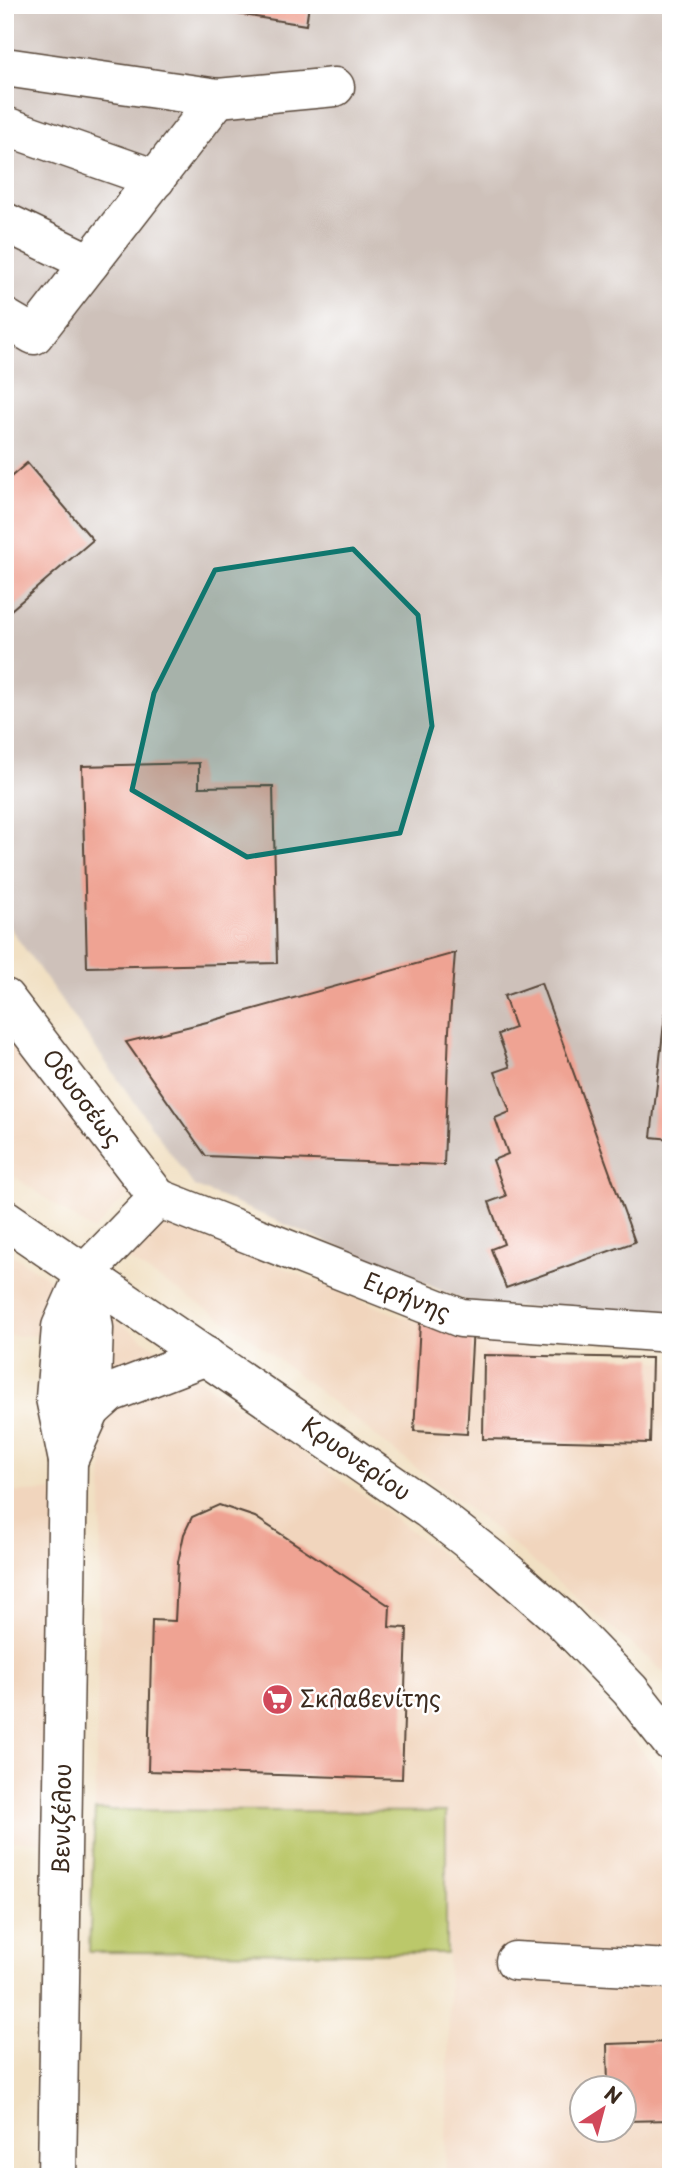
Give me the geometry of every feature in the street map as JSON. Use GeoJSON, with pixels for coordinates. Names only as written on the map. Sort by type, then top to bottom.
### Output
{"type":"FeatureCollection","features":[{"type":"Feature","properties":{"kind":"street"},"geometry":{"type":"LineString","coordinates":[[5,67],[218,98],[334,87]]}},
{"type":"Feature","properties":{"kind":"street"},"geometry":{"type":"LineString","coordinates":[[5,318],[34,335],[218,98]]}},
{"type":"Feature","properties":{"kind":"street"},"geometry":{"type":"LineString","coordinates":[[5,126],[156,179]]}},
{"type":"Feature","properties":{"kind":"street"},"geometry":{"type":"LineString","coordinates":[[5,222],[90,263]]}},
{"type":"Feature","properties":{"kind":"street","name":"Οδυσσέως"},"geometry":{"type":"LineString","coordinates":[[5,998],[158,1198]]}},
{"type":"Feature","properties":{"kind":"street"},"geometry":{"type":"LineString","coordinates":[[85,1273],[158,1198]]}},
{"type":"Feature","properties":{"kind":"street","name":"Ειρήνης"},"geometry":{"type":"LineString","coordinates":[[158,1198],[461,1318],[671,1333]]}},
{"type":"Feature","properties":{"kind":"street","name":"Κρυονερίου"},"geometry":{"type":"LineString","coordinates":[[5,1219],[428,1509],[498,1564],[561,1619],[620,1679],[671,1742]]}},
{"type":"Feature","properties":{"kind":"street","name":"Βενιζέλου"},"geometry":{"type":"LineString","coordinates":[[68,1461],[92,1410],[94,1328],[85,1273]]}},
{"type":"Feature","properties":{"kind":"street","name":"Βενιζέλου"},"geometry":{"type":"LineString","coordinates":[[57,2177],[68,1461],[55,1398],[61,1327],[85,1273]]}},
{"type":"Feature","properties":{"kind":"street"},"geometry":{"type":"LineString","coordinates":[[92,1410],[110,1393],[206,1356]]}},
{"type":"Feature","properties":{"kind":"street"},"geometry":{"type":"LineString","coordinates":[[514,1961],[671,1969]]}},
{"type":"Feature","properties":{"kind":"highlighted area"},"geometry":{"type":"Polygon","coordinates":[[[353,549],[418,615],[432,726],[400,833],[247,857],[132,790],[154,693],[215,570],[353,549]]]}},
{"type":"Feature","properties":{"kind":"shaded area"},"geometry":{"type":"Polygon","coordinates":[[[5,5],[671,5],[671,1318],[473,1304],[194,1186],[5,921],[5,5]]]}},
{"type":"Feature","properties":{"kind":"shaded area"},"geometry":{"type":"Polygon","coordinates":[[[5,1032],[129,1194],[93,1231],[5,1170],[5,1032]]]}},
{"type":"Feature","properties":{"kind":"shaded area"},"geometry":{"type":"Polygon","coordinates":[[[161,1217],[399,1316],[512,1347],[671,1362],[671,1678],[498,1532],[242,1331],[126,1258],[161,1217]]]}},
{"type":"Feature","properties":{"kind":"shaded area"},"geometry":{"type":"Polygon","coordinates":[[[5,1250],[59,1286],[55,1335],[5,1336],[5,1250]]]}},
{"type":"Feature","properties":{"kind":"shaded area"},"geometry":{"type":"Polygon","coordinates":[[[106,1313],[386,1512],[561,1646],[671,1788],[671,2177],[445,2177],[449,2034],[446,1812],[95,1810],[106,1313]]]}},
{"type":"Feature","properties":{"kind":"shaded area"},"geometry":{"type":"Polygon","coordinates":[[[60,1490],[49,1842],[5,1841],[5,1493],[60,1490]]]}},
{"type":"Feature","properties":{"kind":"green space"},"geometry":{"type":"Polygon","coordinates":[[[95,1810],[446,1812],[446,1953],[89,1952],[95,1810]]]}},
{"type":"Feature","properties":{"kind":"building"},"geometry":{"type":"Polygon","coordinates":[[[180,5],[309,5],[306,25],[180,5]]]}},
{"type":"Feature","properties":{"kind":"building"},"geometry":{"type":"Polygon","coordinates":[[[27,463],[93,540],[5,615],[5,482],[27,463]]]}},
{"type":"Feature","properties":{"kind":"building"},"geometry":{"type":"Polygon","coordinates":[[[199,763],[199,787],[273,786],[277,963],[87,967],[82,766],[199,763]]]}},
{"type":"Feature","properties":{"kind":"building"},"geometry":{"type":"Polygon","coordinates":[[[455,953],[444,1165],[206,1156],[126,1042],[211,1021],[455,953]]]}},
{"type":"Feature","properties":{"kind":"building"},"geometry":{"type":"Polygon","coordinates":[[[541,983],[635,1242],[506,1288],[491,1249],[504,1244],[489,1202],[506,1196],[493,1160],[508,1154],[495,1118],[510,1112],[495,1072],[510,1067],[498,1034],[515,1028],[504,996],[541,983]]]}},
{"type":"Feature","properties":{"kind":"building"},"geometry":{"type":"Polygon","coordinates":[[[667,997],[671,997],[671,1139],[651,1137],[667,997]]]}},
{"type":"Feature","properties":{"kind":"building"},"geometry":{"type":"Polygon","coordinates":[[[420,1323],[473,1326],[467,1434],[414,1431],[420,1323]]]}},
{"type":"Feature","properties":{"kind":"building"},"geometry":{"type":"Polygon","coordinates":[[[484,1355],[652,1358],[650,1443],[483,1439],[484,1355]]]}},
{"type":"Feature","properties":{"kind":"building","name":"Σκλαβενίτης"},"geometry":{"type":"Polygon","coordinates":[[[219,1505],[255,1517],[390,1606],[389,1627],[407,1628],[402,1779],[148,1771],[152,1620],[175,1621],[178,1562],[184,1534],[192,1517],[219,1505]]]}},
{"type":"Feature","properties":{"kind":"building"},"geometry":{"type":"Polygon","coordinates":[[[671,2042],[671,2120],[638,2121],[638,2074],[608,2074],[607,2044],[671,2042]]]}},
{"type":"Feature","properties":{"kind":"building"},"geometry":{"type":"Polygon","coordinates":[[[666,2166],[671,2166],[671,2177],[665,2177],[666,2166]]]}},
{"type":"Feature","properties":{"kind":"place","name":"Σκλαβενίτης"},"geometry":{"type":"Point","coordinates":[277,1699]}}]}
